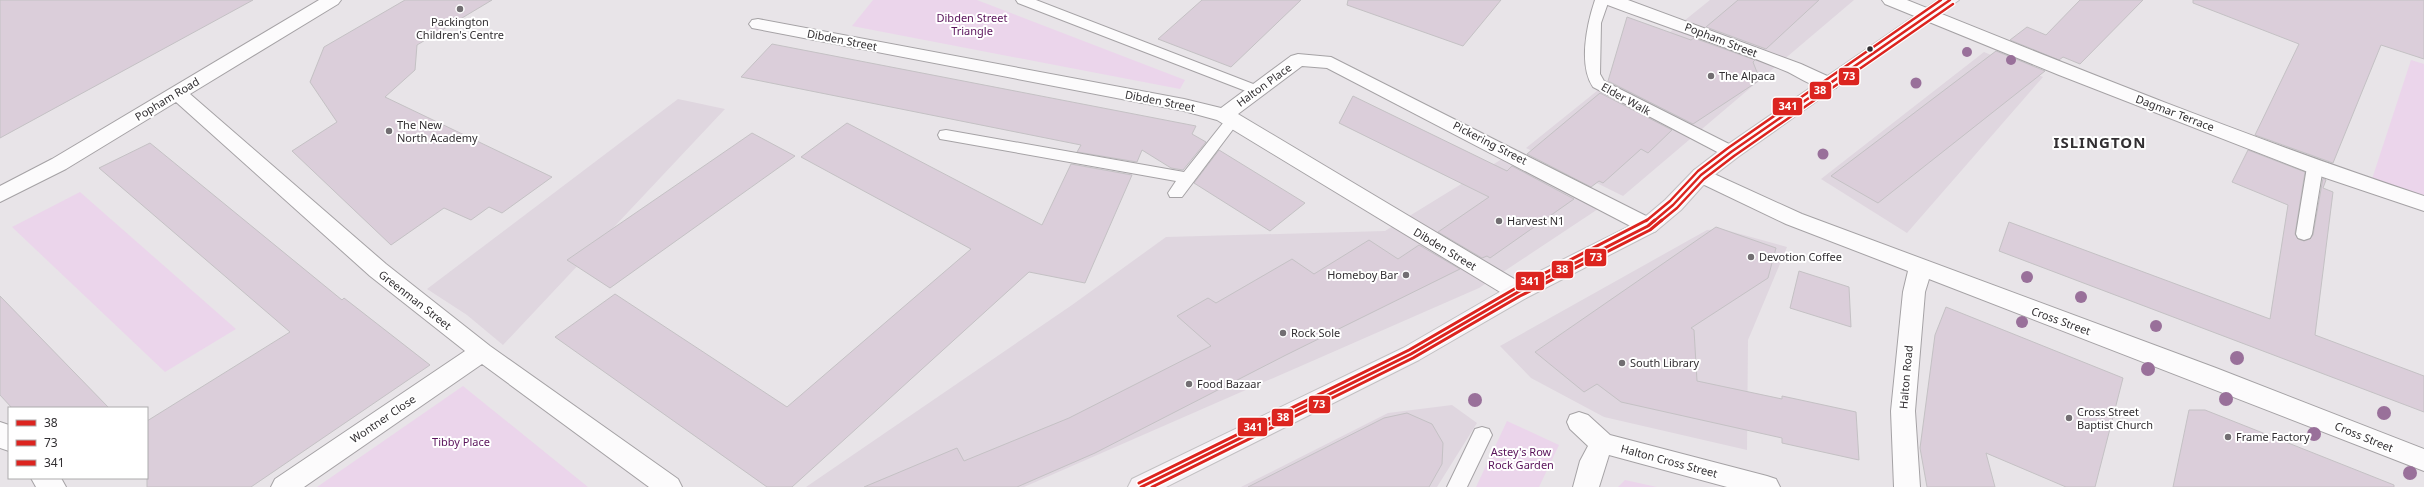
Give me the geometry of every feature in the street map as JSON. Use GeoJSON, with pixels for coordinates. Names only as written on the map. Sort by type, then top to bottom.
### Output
{"type":"FeatureCollection","features":[{"type":"Feature","properties":{"kind":"main road"},"geometry":{"type":"LineString","coordinates":[[1140,487],[1411,354],[1518,292],[1648,226],[1672,205],[1701,175],[1731,152],[1950,0]]}},
{"type":"Feature","properties":{"kind":"street","name":"Popham Road"},"geometry":{"type":"LineString","coordinates":[[0,195],[59,164],[332,0]]}},
{"type":"Feature","properties":{"kind":"street","name":"Popham Street"},"geometry":{"type":"LineString","coordinates":[[1611,0],[1644,10],[1794,68],[1829,84]]}},
{"type":"Feature","properties":{"kind":"street","name":"Dagmar Terrace"},"geometry":{"type":"LineString","coordinates":[[1891,0],[2066,72],[2315,167],[2424,204]]}},
{"type":"Feature","properties":{"kind":"street","name":"Dibden Street"},"geometry":{"type":"LineString","coordinates":[[758,24],[1184,106],[1228,118],[1518,292]]}},
{"type":"Feature","properties":{"kind":"street","name":"Halton Place"},"geometry":{"type":"LineString","coordinates":[[1228,118],[1256,90],[1298,60],[1331,63]]}},
{"type":"Feature","properties":{"kind":"street","name":"Pickering Street"},"geometry":{"type":"LineString","coordinates":[[1331,63],[1648,226]]}},
{"type":"Feature","properties":{"kind":"street","name":"Greenman Street"},"geometry":{"type":"LineString","coordinates":[[178,93],[378,270],[482,352],[669,487]]}},
{"type":"Feature","properties":{"kind":"street","name":"Cross Street"},"geometry":{"type":"LineString","coordinates":[[1701,175],[1794,219],[1920,268],[2207,375],[2424,460]]}},
{"type":"Feature","properties":{"kind":"street","name":"Halton Road"},"geometry":{"type":"LineString","coordinates":[[1907,487],[1903,411],[1914,292],[1920,268]]}},
{"type":"Feature","properties":{"kind":"street","name":"Wontner Close"},"geometry":{"type":"LineString","coordinates":[[284,487],[482,352]]}},
{"type":"Feature","properties":{"kind":"street","name":"Halton Cross Street"},"geometry":{"type":"LineString","coordinates":[[1579,422],[1602,444],[1767,487]]}},
{"type":"Feature","properties":{"kind":"street"},"geometry":{"type":"LineString","coordinates":[[0,432],[8,440]]}},
{"type":"Feature","properties":{"kind":"street"},"geometry":{"type":"LineString","coordinates":[[1586,487],[1593,461],[1602,444]]}},
{"type":"Feature","properties":{"kind":"street"},"geometry":{"type":"LineString","coordinates":[[45,479],[53,487]]}},
{"type":"Feature","properties":{"kind":"lane"},"geometry":{"type":"LineString","coordinates":[[1023,0],[1256,90]]}},
{"type":"Feature","properties":{"kind":"lane","name":"Elder Walk"},"geometry":{"type":"LineString","coordinates":[[1602,0],[1594,23],[1593,74],[1598,84],[1658,117],[1731,152]]}},
{"type":"Feature","properties":{"kind":"lane"},"geometry":{"type":"LineString","coordinates":[[1176,193],[1188,178],[1228,118]]}},
{"type":"Feature","properties":{"kind":"lane"},"geometry":{"type":"LineString","coordinates":[[946,135],[1188,178]]}},
{"type":"Feature","properties":{"kind":"lane"},"geometry":{"type":"LineString","coordinates":[[2304,234],[2315,167]]}},
{"type":"Feature","properties":{"kind":"lane"},"geometry":{"type":"LineString","coordinates":[[1457,487],[1482,436]]}},
{"type":"Feature","properties":{"kind":"shaded area"},"geometry":{"type":"Polygon","coordinates":[[[1710,0],[1854,0],[1623,196],[1526,148],[1710,0]]]}},
{"type":"Feature","properties":{"kind":"shaded area"},"geometry":{"type":"Polygon","coordinates":[[[1984,52],[2043,77],[1907,233],[1821,179],[1984,52]]]}},
{"type":"Feature","properties":{"kind":"shaded area"},"geometry":{"type":"Polygon","coordinates":[[[678,99],[725,109],[503,345],[467,315],[427,289],[678,99]]]}},
{"type":"Feature","properties":{"kind":"shaded area"},"geometry":{"type":"Polygon","coordinates":[[[1502,159],[1598,209],[1479,288],[1024,487],[806,487],[1072,305],[1166,237],[1385,231],[1502,159]]]}},
{"type":"Feature","properties":{"kind":"shaded area"},"geometry":{"type":"Polygon","coordinates":[[[1722,229],[1787,247],[1748,340],[1747,450],[1604,417],[1531,378],[1500,346],[1707,230],[1722,229]]]}},
{"type":"Feature","properties":{"kind":"shaded area"},"geometry":{"type":"Polygon","coordinates":[[[1452,405],[1477,423],[1437,487],[1241,487],[1388,413],[1452,405]]]}},
{"type":"Feature","properties":{"kind":"green space","name":"Dibden Street Triangle"},"geometry":{"type":"Polygon","coordinates":[[[873,0],[977,0],[1185,80],[1180,89],[852,26],[873,0]]]}},
{"type":"Feature","properties":{"kind":"green space"},"geometry":{"type":"Polygon","coordinates":[[[2411,60],[2424,64],[2424,197],[2372,179],[2411,60]]]}},
{"type":"Feature","properties":{"kind":"green space"},"geometry":{"type":"Polygon","coordinates":[[[80,192],[236,329],[165,372],[12,227],[80,192]]]}},
{"type":"Feature","properties":{"kind":"green space","name":"Tibby Place"},"geometry":{"type":"Polygon","coordinates":[[[463,386],[588,487],[317,487],[463,386]]]}},
{"type":"Feature","properties":{"kind":"green space","name":"Astey's Row Rock Garden"},"geometry":{"type":"Polygon","coordinates":[[[1507,421],[1559,445],[1539,487],[1476,487],[1507,421]]]}},
{"type":"Feature","properties":{"kind":"green space"},"geometry":{"type":"Polygon","coordinates":[[[1625,480],[1657,487],[1618,487],[1625,480]]]}},
{"type":"Feature","properties":{"kind":"building"},"geometry":{"type":"Polygon","coordinates":[[[0,0],[253,0],[0,138],[0,0]]]}},
{"type":"Feature","properties":{"kind":"building","name":"The New North Academy"},"geometry":{"type":"Polygon","coordinates":[[[405,0],[492,0],[417,45],[415,70],[385,97],[552,177],[502,213],[489,207],[471,220],[444,208],[391,245],[292,151],[337,122],[310,82],[324,47],[405,0]]]}},
{"type":"Feature","properties":{"kind":"building"},"geometry":{"type":"Polygon","coordinates":[[[1202,0],[1301,0],[1231,67],[1158,39],[1202,0]]]}},
{"type":"Feature","properties":{"kind":"building"},"geometry":{"type":"Polygon","coordinates":[[[1348,0],[1501,0],[1463,46],[1347,5],[1348,0]]]}},
{"type":"Feature","properties":{"kind":"building"},"geometry":{"type":"Polygon","coordinates":[[[1738,0],[1819,0],[1766,49],[1706,27],[1738,0]]]}},
{"type":"Feature","properties":{"kind":"building"},"geometry":{"type":"Polygon","coordinates":[[[2080,0],[2143,0],[2080,64],[2063,57],[2059,60],[2010,40],[2027,27],[2046,35],[2080,0]]]}},
{"type":"Feature","properties":{"kind":"building"},"geometry":{"type":"Polygon","coordinates":[[[2193,0],[2424,0],[2424,59],[2381,45],[2333,163],[2255,135],[2299,44],[2193,3],[2193,0]]]}},
{"type":"Feature","properties":{"kind":"building"},"geometry":{"type":"Polygon","coordinates":[[[1627,17],[1691,40],[1694,38],[1755,60],[1753,62],[1760,80],[1693,124],[1608,81],[1627,17]]]}},
{"type":"Feature","properties":{"kind":"building"},"geometry":{"type":"Polygon","coordinates":[[[772,44],[1196,126],[1192,134],[1206,142],[1183,170],[1171,168],[1142,150],[1137,162],[1077,152],[1081,145],[741,77],[772,44]]]}},
{"type":"Feature","properties":{"kind":"building"},"geometry":{"type":"Polygon","coordinates":[[[1996,51],[2045,71],[1878,203],[1831,176],[1996,51]]]}},
{"type":"Feature","properties":{"kind":"building"},"geometry":{"type":"Polygon","coordinates":[[[1600,93],[1672,130],[1648,153],[1641,149],[1603,183],[1599,181],[1591,187],[1527,154],[1600,93]]]}},
{"type":"Feature","properties":{"kind":"building"},"geometry":{"type":"Polygon","coordinates":[[[1353,96],[1507,171],[1512,166],[1574,199],[1490,258],[1487,256],[1482,258],[1438,232],[1489,197],[1339,123],[1353,96]]]}},
{"type":"Feature","properties":{"kind":"building"},"geometry":{"type":"Polygon","coordinates":[[[847,123],[1042,225],[1071,164],[1132,175],[1085,283],[1029,272],[792,487],[767,487],[555,337],[615,294],[787,407],[971,249],[801,157],[847,123]]]}},
{"type":"Feature","properties":{"kind":"building"},"geometry":{"type":"Polygon","coordinates":[[[752,133],[795,156],[610,288],[567,260],[752,133]]]}},
{"type":"Feature","properties":{"kind":"building"},"geometry":{"type":"Polygon","coordinates":[[[150,143],[342,300],[344,298],[430,365],[251,487],[147,487],[148,420],[290,332],[99,168],[150,143]]]}},
{"type":"Feature","properties":{"kind":"building"},"geometry":{"type":"Polygon","coordinates":[[[1219,150],[1305,203],[1270,231],[1194,183],[1219,150]]]}},
{"type":"Feature","properties":{"kind":"building"},"geometry":{"type":"Polygon","coordinates":[[[2248,150],[2305,172],[2295,234],[2298,239],[2304,241],[2310,239],[2313,235],[2323,178],[2326,180],[2323,188],[2333,192],[2315,335],[2424,376],[2424,412],[1999,251],[2009,222],[2270,319],[2288,205],[2232,182],[2248,150]]]}},
{"type":"Feature","properties":{"kind":"building"},"geometry":{"type":"Polygon","coordinates":[[[1716,227],[1776,248],[1768,278],[1691,328],[1694,330],[1697,381],[1782,399],[1782,396],[1856,412],[1859,460],[1782,443],[1782,438],[1621,402],[1597,384],[1584,392],[1535,352],[1716,227]]]}},
{"type":"Feature","properties":{"kind":"building"},"geometry":{"type":"Polygon","coordinates":[[[1369,240],[1398,259],[1419,245],[1460,269],[1286,355],[1095,453],[1017,487],[864,487],[957,448],[964,461],[1069,418],[1211,346],[1177,316],[1208,298],[1216,303],[1292,259],[1314,274],[1369,240]]]}},
{"type":"Feature","properties":{"kind":"building"},"geometry":{"type":"Polygon","coordinates":[[[1799,271],[1849,287],[1851,327],[1790,308],[1799,271]]]}},
{"type":"Feature","properties":{"kind":"building"},"geometry":{"type":"Polygon","coordinates":[[[0,296],[108,407],[11,407],[0,395],[0,296]]]}},
{"type":"Feature","properties":{"kind":"building"},"geometry":{"type":"Polygon","coordinates":[[[1946,307],[2123,378],[2095,487],[2066,487],[1986,453],[1995,487],[1927,487],[1920,448],[1935,335],[1946,307]]]}},
{"type":"Feature","properties":{"kind":"building","name":"Frame Factory"},"geometry":{"type":"Polygon","coordinates":[[[2189,410],[2205,410],[2394,485],[2394,487],[2173,487],[2189,410]]]}},
{"type":"Feature","properties":{"kind":"building"},"geometry":{"type":"Polygon","coordinates":[[[1407,413],[1432,424],[1443,443],[1442,464],[1429,487],[1248,487],[1384,418],[1407,413]]]}},
{"type":"Feature","properties":{"kind":"transit line","name":"341"},"geometry":{"type":"LineString","coordinates":[[1139,483],[1409,350],[1516,288],[1645,222],[1670,201],[1698,171],[1728,148],[1941,0]]}},
{"type":"Feature","properties":{"kind":"transit line","name":"38"},"geometry":{"type":"LineString","coordinates":[[1141,487],[1411,354],[1518,292],[1648,226],[1673,205],[1701,175],[1731,152],[1950,0]]}},
{"type":"Feature","properties":{"kind":"transit line","name":"73"},"geometry":{"type":"LineString","coordinates":[[1152,487],[1413,358],[1520,296],[1650,230],[1677,208],[1704,179],[1734,156],[1953,4]]}},
{"type":"Feature","properties":{"kind":"place","name":"Packington Children's Centre"},"geometry":{"type":"Point","coordinates":[460,9]}},
{"type":"Feature","properties":{"kind":"place","name":"The Alpaca"},"geometry":{"type":"Point","coordinates":[1711,76]}},
{"type":"Feature","properties":{"kind":"place","name":"The New North Academy"},"geometry":{"type":"Point","coordinates":[389,131]}},
{"type":"Feature","properties":{"kind":"place","name":"Harvest N1"},"geometry":{"type":"Point","coordinates":[1499,221]}},
{"type":"Feature","properties":{"kind":"place","name":"Devotion Coffee"},"geometry":{"type":"Point","coordinates":[1751,257]}},
{"type":"Feature","properties":{"kind":"place","name":"Homeboy Bar"},"geometry":{"type":"Point","coordinates":[1406,275]}},
{"type":"Feature","properties":{"kind":"place","name":"Rock Sole"},"geometry":{"type":"Point","coordinates":[1283,333]}},
{"type":"Feature","properties":{"kind":"place","name":"South Library"},"geometry":{"type":"Point","coordinates":[1622,363]}},
{"type":"Feature","properties":{"kind":"place","name":"Food Bazaar"},"geometry":{"type":"Point","coordinates":[1189,384]}},
{"type":"Feature","properties":{"kind":"place","name":"Cross Street Baptist Church"},"geometry":{"type":"Point","coordinates":[2069,418]}},
{"type":"Feature","properties":{"kind":"place","name":"Frame Factory"},"geometry":{"type":"Point","coordinates":[2228,437]}},
{"type":"Feature","properties":{"kind":"district","name":"ISLINGTON"},"geometry":{"type":"Point","coordinates":[2100,143]}}]}
